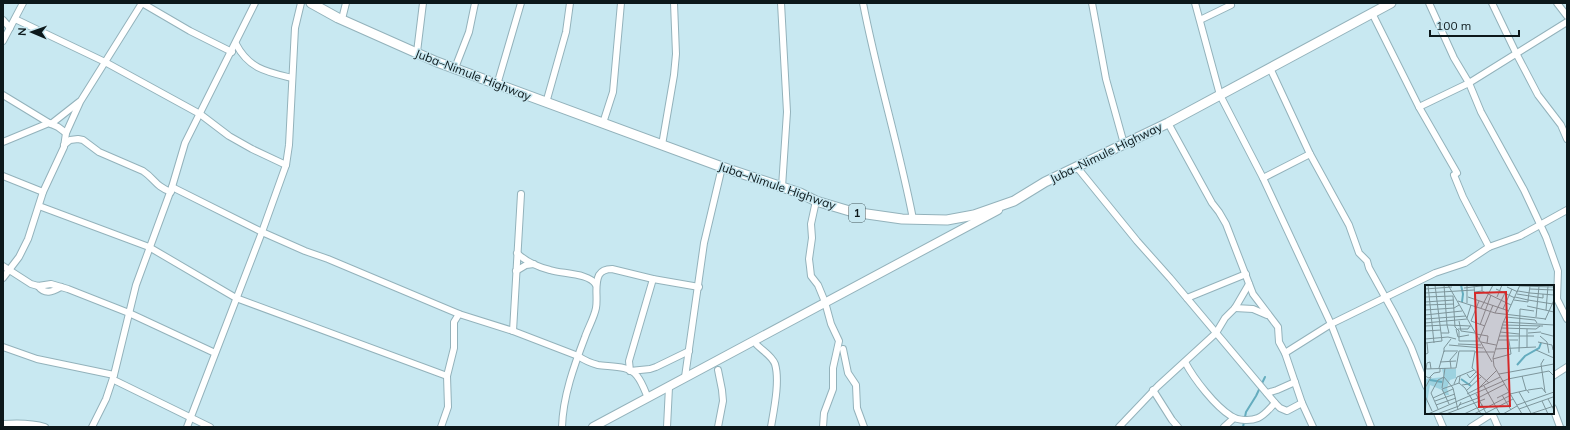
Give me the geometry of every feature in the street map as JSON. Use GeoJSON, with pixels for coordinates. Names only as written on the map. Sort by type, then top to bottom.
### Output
{"type":"FeatureCollection","features":[{"type":"Feature","properties":{"kind":"main road","name":"Juba–Nimule Highway"},"geometry":{"type":"LineString","coordinates":[[311,3],[427,58],[722,167],[800,193],[816,201],[853,212],[902,219],[947,220],[974,215],[1014,201],[1046,182],[1168,123],[1391,3]]}},
{"type":"Feature","properties":{"kind":"main road"},"geometry":{"type":"LineString","coordinates":[[593,427],[1014,201]]}},
{"type":"Feature","properties":{"kind":"street"},"geometry":{"type":"LineString","coordinates":[[3,41],[23,3]]}},
{"type":"Feature","properties":{"kind":"street"},"geometry":{"type":"LineString","coordinates":[[3,278],[22,251],[43,192],[64,145],[66,133],[80,102],[142,3],[190,31],[232,52]]}},
{"type":"Feature","properties":{"kind":"street"},"geometry":{"type":"LineString","coordinates":[[92,427],[115,378],[136,285],[171,190],[185,143],[236,44],[255,3]]}},
{"type":"Feature","properties":{"kind":"street"},"geometry":{"type":"LineString","coordinates":[[186,427],[262,232],[286,164],[289,145],[295,28],[301,3]]}},
{"type":"Feature","properties":{"kind":"street"},"geometry":{"type":"LineString","coordinates":[[342,19],[346,3]]}},
{"type":"Feature","properties":{"kind":"street"},"geometry":{"type":"LineString","coordinates":[[417,52],[423,3]]}},
{"type":"Feature","properties":{"kind":"street"},"geometry":{"type":"LineString","coordinates":[[455,68],[468,32],[475,3]]}},
{"type":"Feature","properties":{"kind":"street"},"geometry":{"type":"LineString","coordinates":[[497,85],[521,3]]}},
{"type":"Feature","properties":{"kind":"street"},"geometry":{"type":"LineString","coordinates":[[546,103],[566,32],[570,3]]}},
{"type":"Feature","properties":{"kind":"street"},"geometry":{"type":"LineString","coordinates":[[604,123],[613,92],[621,3]]}},
{"type":"Feature","properties":{"kind":"street"},"geometry":{"type":"LineString","coordinates":[[662,145],[674,75],[676,54],[674,3]]}},
{"type":"Feature","properties":{"kind":"street"},"geometry":{"type":"LineString","coordinates":[[781,3],[787,112],[782,187]]}},
{"type":"Feature","properties":{"kind":"street"},"geometry":{"type":"LineString","coordinates":[[863,3],[913,219]]}},
{"type":"Feature","properties":{"kind":"street"},"geometry":{"type":"LineString","coordinates":[[1092,3],[1106,79],[1124,144]]}},
{"type":"Feature","properties":{"kind":"street"},"geometry":{"type":"LineString","coordinates":[[1195,3],[1220,95],[1263,178],[1331,324],[1371,427]]}},
{"type":"Feature","properties":{"kind":"street"},"geometry":{"type":"LineString","coordinates":[[1429,3],[1481,112],[1521,184],[1540,224],[1558,271],[1557,299],[1567,319]]}},
{"type":"Feature","properties":{"kind":"street"},"geometry":{"type":"LineString","coordinates":[[1492,3],[1538,95],[1561,125],[1567,139]]}},
{"type":"Feature","properties":{"kind":"street"},"geometry":{"type":"LineString","coordinates":[[1557,3],[1567,16]]}},
{"type":"Feature","properties":{"kind":"street"},"geometry":{"type":"LineString","coordinates":[[1200,20],[1231,5]]}},
{"type":"Feature","properties":{"kind":"street"},"geometry":{"type":"LineString","coordinates":[[1372,13],[1419,107],[1455,174],[1463,197],[1489,247]]}},
{"type":"Feature","properties":{"kind":"street"},"geometry":{"type":"LineString","coordinates":[[14,19],[105,62],[200,114],[229,136],[252,149],[286,164]]}},
{"type":"Feature","properties":{"kind":"street"},"geometry":{"type":"LineString","coordinates":[[3,20],[10,28]]}},
{"type":"Feature","properties":{"kind":"street"},"geometry":{"type":"LineString","coordinates":[[1419,107],[1468,83],[1567,22]]}},
{"type":"Feature","properties":{"kind":"street"},"geometry":{"type":"LineString","coordinates":[[236,44],[257,68],[263,71],[292,78]]}},
{"type":"Feature","properties":{"kind":"street"},"geometry":{"type":"LineString","coordinates":[[1270,68],[1310,154],[1349,225],[1358,253],[1367,261],[1369,268],[1411,347],[1425,383]]}},
{"type":"Feature","properties":{"kind":"street"},"geometry":{"type":"LineString","coordinates":[[3,95],[66,133]]}},
{"type":"Feature","properties":{"kind":"street"},"geometry":{"type":"LineString","coordinates":[[3,142],[50,124],[80,102]]}},
{"type":"Feature","properties":{"kind":"street"},"geometry":{"type":"LineString","coordinates":[[1168,123],[1212,203],[1226,224],[1249,284],[1259,304],[1271,316],[1278,327],[1279,342],[1285,353],[1302,403],[1313,427]]}},
{"type":"Feature","properties":{"kind":"street"},"geometry":{"type":"LineString","coordinates":[[64,145],[70,140],[83,140],[99,152],[149,174],[161,188],[171,190],[305,251],[390,284],[459,314],[513,331],[578,356],[587,361],[630,371],[638,376],[648,398]]}},
{"type":"Feature","properties":{"kind":"street"},"geometry":{"type":"LineString","coordinates":[[1263,178],[1310,154]]}},
{"type":"Feature","properties":{"kind":"street"},"geometry":{"type":"LineString","coordinates":[[1076,166],[1137,241],[1275,403],[1280,408],[1287,411],[1294,409],[1302,403]]}},
{"type":"Feature","properties":{"kind":"street"},"geometry":{"type":"LineString","coordinates":[[685,377],[699,287],[704,243],[722,167]]}},
{"type":"Feature","properties":{"kind":"street"},"geometry":{"type":"LineString","coordinates":[[3,176],[43,192]]}},
{"type":"Feature","properties":{"kind":"street"},"geometry":{"type":"LineString","coordinates":[[513,331],[521,194]]}},
{"type":"Feature","properties":{"kind":"street"},"geometry":{"type":"LineString","coordinates":[[816,201],[811,224],[812,238],[809,259],[811,276],[818,285],[839,344],[833,368],[832,389],[824,413],[823,427]]}},
{"type":"Feature","properties":{"kind":"street"},"geometry":{"type":"LineString","coordinates":[[39,206],[149,247],[236,298],[447,376]]}},
{"type":"Feature","properties":{"kind":"street"},"geometry":{"type":"LineString","coordinates":[[1285,353],[1331,324],[1435,273],[1465,263],[1489,247],[1520,236],[1567,210]]}},
{"type":"Feature","properties":{"kind":"street"},"geometry":{"type":"LineString","coordinates":[[517,253],[522,258],[534,264],[559,273],[582,276],[590,279],[596,285]]}},
{"type":"Feature","properties":{"kind":"street"},"geometry":{"type":"LineString","coordinates":[[516,271],[526,265],[534,264]]}},
{"type":"Feature","properties":{"kind":"street"},"geometry":{"type":"LineString","coordinates":[[3,266],[9,271],[38,286],[51,284],[61,287],[129,313],[215,353]]}},
{"type":"Feature","properties":{"kind":"street"},"geometry":{"type":"LineString","coordinates":[[582,276],[612,269],[653,280],[699,287]]}},
{"type":"Feature","properties":{"kind":"street"},"geometry":{"type":"LineString","coordinates":[[562,427],[571,374],[596,308],[596,285],[598,276],[602,271]]}},
{"type":"Feature","properties":{"kind":"street"},"geometry":{"type":"LineString","coordinates":[[1187,298],[1246,274]]}},
{"type":"Feature","properties":{"kind":"street"},"geometry":{"type":"LineString","coordinates":[[630,371],[629,361],[653,280]]}},
{"type":"Feature","properties":{"kind":"street"},"geometry":{"type":"LineString","coordinates":[[1119,427],[1153,390],[1216,333],[1225,318],[1235,308],[1249,284]]}},
{"type":"Feature","properties":{"kind":"street"},"geometry":{"type":"LineString","coordinates":[[1235,308],[1253,309],[1271,316]]}},
{"type":"Feature","properties":{"kind":"street"},"geometry":{"type":"LineString","coordinates":[[441,427],[448,407],[447,376],[454,348],[454,322],[459,314]]}},
{"type":"Feature","properties":{"kind":"street"},"geometry":{"type":"LineString","coordinates":[[758,345],[771,357],[774,363],[776,386],[771,427]]}},
{"type":"Feature","properties":{"kind":"street"},"geometry":{"type":"LineString","coordinates":[[3,347],[37,359],[115,378],[210,427]]}},
{"type":"Feature","properties":{"kind":"street"},"geometry":{"type":"LineString","coordinates":[[843,349],[848,374],[856,385],[857,408],[864,427]]}},
{"type":"Feature","properties":{"kind":"street"},"geometry":{"type":"LineString","coordinates":[[630,371],[656,368],[689,351]]}},
{"type":"Feature","properties":{"kind":"street"},"geometry":{"type":"LineString","coordinates":[[1185,362],[1199,384],[1226,412],[1234,418],[1249,420],[1259,418],[1275,403]]}},
{"type":"Feature","properties":{"kind":"street"},"geometry":{"type":"LineString","coordinates":[[1554,375],[1567,367]]}},
{"type":"Feature","properties":{"kind":"street"},"geometry":{"type":"LineString","coordinates":[[718,370],[723,401],[718,427]]}},
{"type":"Feature","properties":{"kind":"street"},"geometry":{"type":"LineString","coordinates":[[1267,393],[1295,382]]}},
{"type":"Feature","properties":{"kind":"street"},"geometry":{"type":"LineString","coordinates":[[667,427],[669,387]]}},
{"type":"Feature","properties":{"kind":"street"},"geometry":{"type":"LineString","coordinates":[[1153,390],[1178,427]]}},
{"type":"Feature","properties":{"kind":"street"},"geometry":{"type":"LineString","coordinates":[[1554,411],[1560,427]]}},
{"type":"Feature","properties":{"kind":"street"},"geometry":{"type":"LineString","coordinates":[[1437,414],[1443,427]]}},
{"type":"Feature","properties":{"kind":"street"},"geometry":{"type":"LineString","coordinates":[[1471,427],[1490,414]]}},
{"type":"Feature","properties":{"kind":"street"},"geometry":{"type":"LineString","coordinates":[[1492,414],[1498,427]]}},
{"type":"Feature","properties":{"kind":"street"},"geometry":{"type":"LineString","coordinates":[[1224,427],[1234,418]]}},
{"type":"Feature","properties":{"kind":"street"},"geometry":{"type":"LineString","coordinates":[[3,424],[45,427]]}},
{"type":"Feature","properties":{"kind":"waterway"},"geometry":{"type":"LineString","coordinates":[[1243,427],[1246,412],[1265,377]]}}]}
